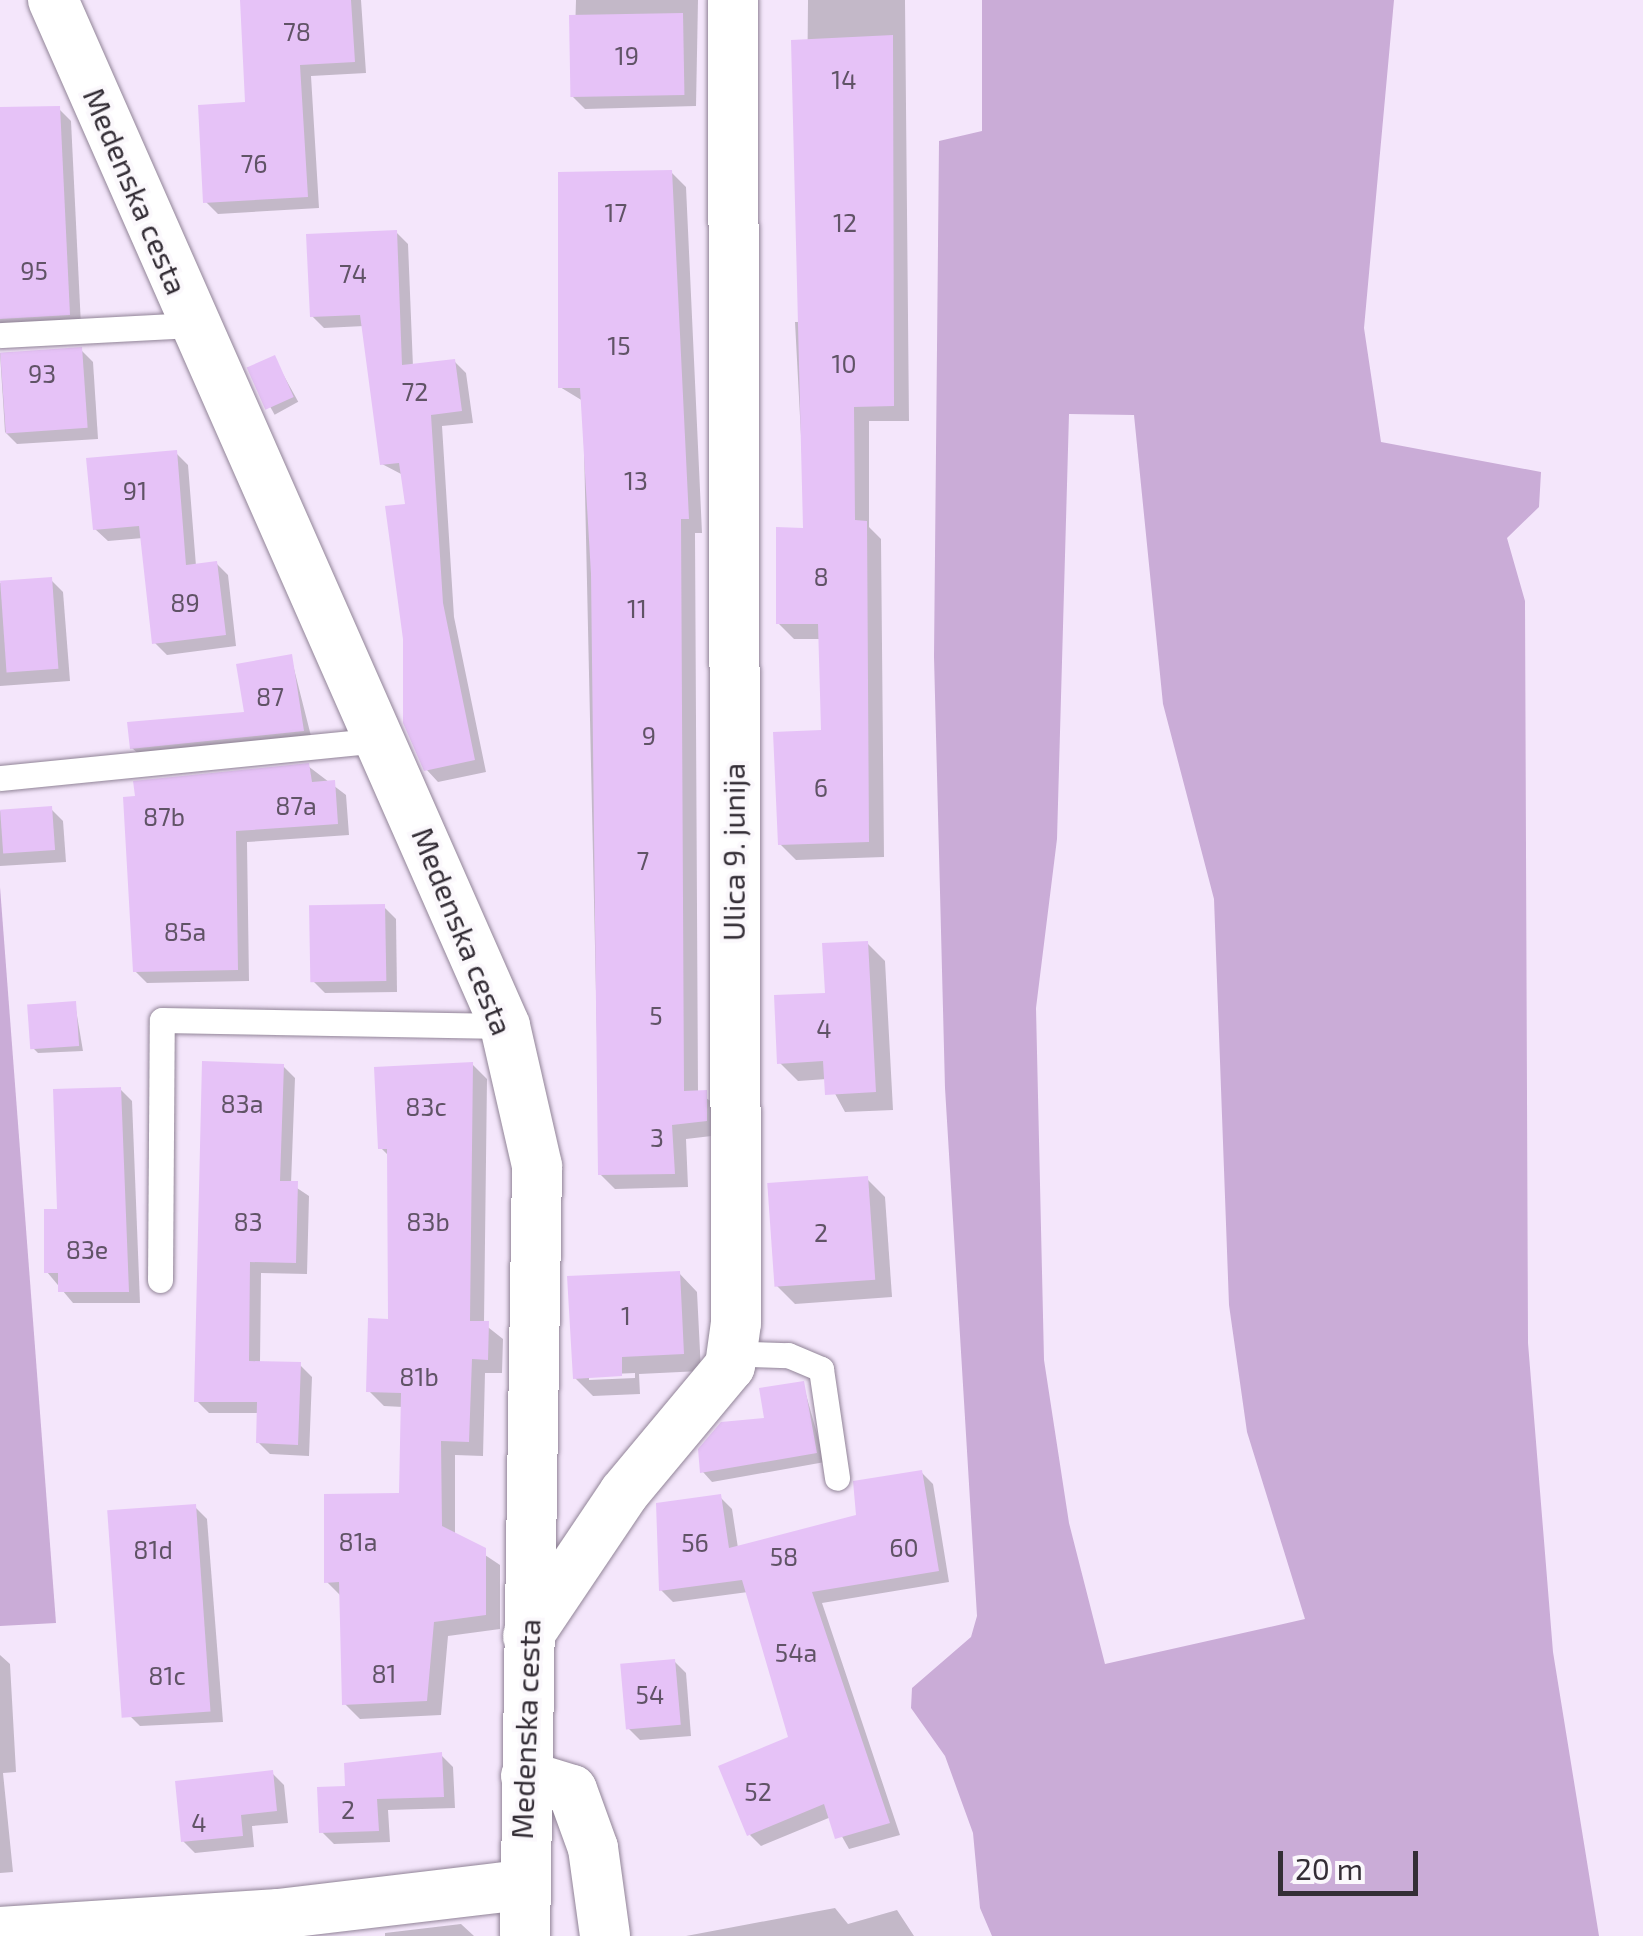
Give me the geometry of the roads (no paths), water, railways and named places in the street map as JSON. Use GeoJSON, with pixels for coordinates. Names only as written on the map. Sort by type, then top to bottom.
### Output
{"type":"FeatureCollection","features":[{"type":"Feature","properties":{"kind":"street","name":"Medenska cesta"},"geometry":{"type":"LineString","coordinates":[[53,0],[504,1026],[536,1166],[526,1776],[520,1886],[526,1936]]}},
{"type":"Feature","properties":{"kind":"street","name":"Ulica 9. junija"},"geometry":{"type":"LineString","coordinates":[[730,1366],[733,0]]}},
{"type":"Feature","properties":{"kind":"street"},"geometry":{"type":"LineString","coordinates":[[528,1636],[624,1493],[730,1366]]}},
{"type":"Feature","properties":{"kind":"street"},"geometry":{"type":"LineString","coordinates":[[526,1776],[572,1790],[593,1848],[605,1936]]}},
{"type":"Feature","properties":{"kind":"street"},"geometry":{"type":"LineString","coordinates":[[0,1932],[278,1925],[520,1886]]}},
{"type":"Feature","properties":{"kind":"lane"},"geometry":{"type":"LineString","coordinates":[[0,334],[194,325]]}},
{"type":"Feature","properties":{"kind":"lane"},"geometry":{"type":"LineString","coordinates":[[0,778],[379,740]]}},
{"type":"Feature","properties":{"kind":"lane"},"geometry":{"type":"LineString","coordinates":[[160,1280],[162,1020],[504,1026]]}},
{"type":"Feature","properties":{"kind":"lane"},"geometry":{"type":"LineString","coordinates":[[730,1366],[750,1354],[788,1355],[820,1368],[837,1478]]}}]}
